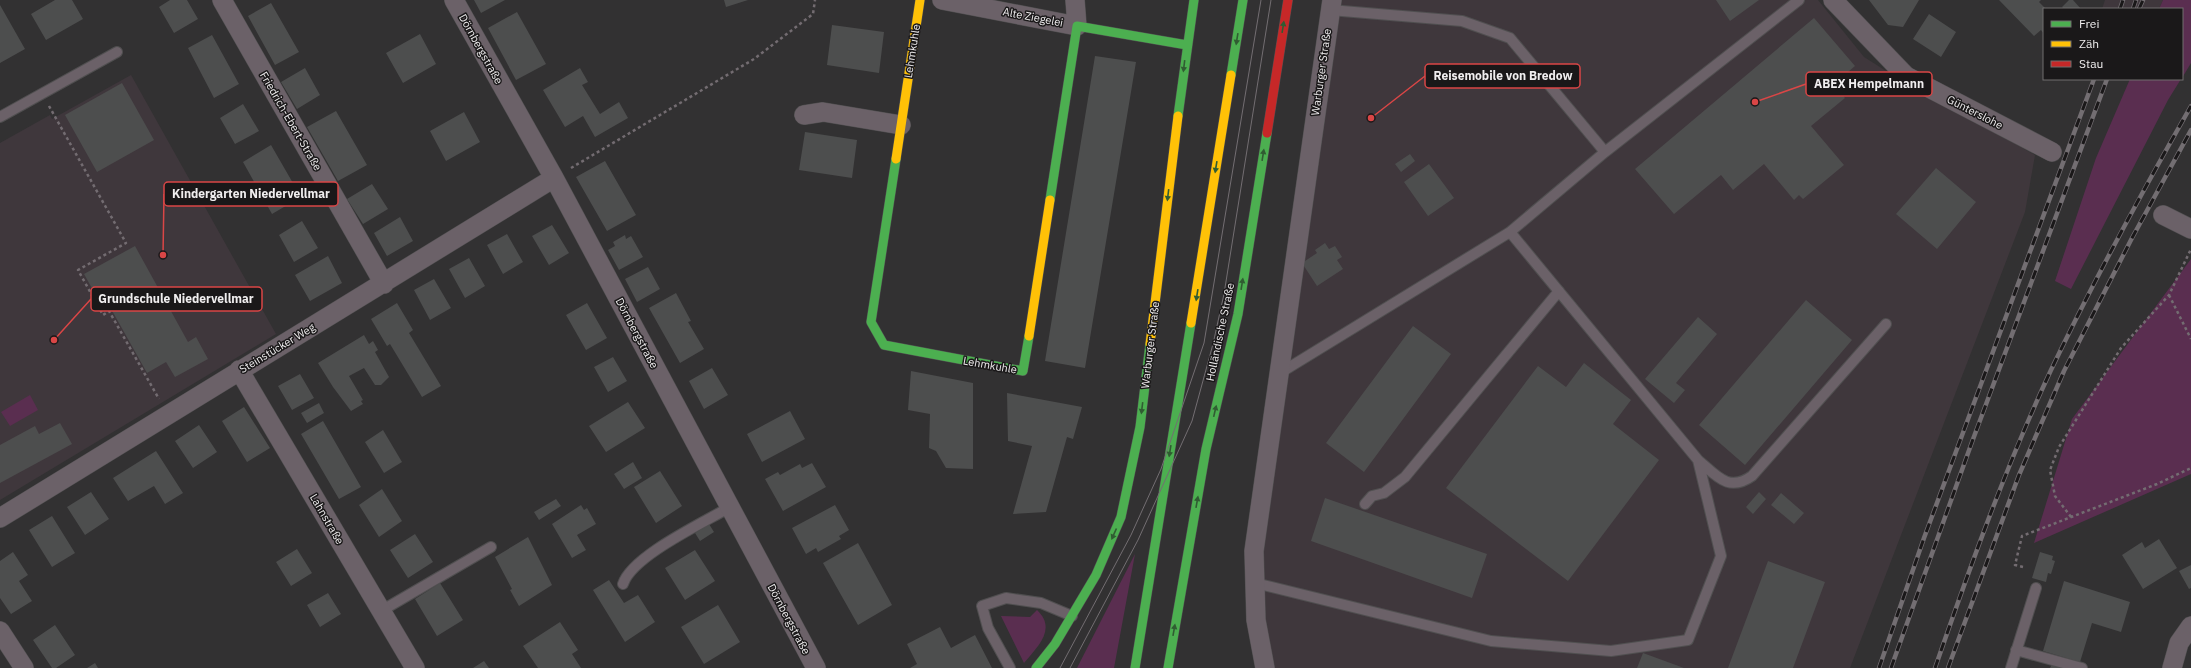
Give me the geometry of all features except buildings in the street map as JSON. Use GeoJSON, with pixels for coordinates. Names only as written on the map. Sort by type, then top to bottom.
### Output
{"type":"FeatureCollection","features":[{"type":"Feature","properties":{"kind":"main road","name":"Lehmkuhle"},"geometry":{"type":"LineString","coordinates":[[920,0],[871,322],[884,345],[1023,371],[1077,26]]}},
{"type":"Feature","properties":{"kind":"main road","name":"Warburger Straße"},"geometry":{"type":"LineString","coordinates":[[1036,668],[1055,644],[1096,575],[1121,517],[1140,427],[1187,45],[1194,0]]}},
{"type":"Feature","properties":{"kind":"main road"},"geometry":{"type":"LineString","coordinates":[[1135,667],[1243,0]]}},
{"type":"Feature","properties":{"kind":"main road","name":"Holländische Straße"},"geometry":{"type":"LineString","coordinates":[[1168,668],[1206,448],[1238,314],[1288,0]]}},
{"type":"Feature","properties":{"kind":"main road","name":"Alte Ziegelei"},"geometry":{"type":"LineString","coordinates":[[1077,26],[1187,45]]}},
{"type":"Feature","properties":{"kind":"street","name":"Friedrich-Ebert-Straße"},"geometry":{"type":"LineString","coordinates":[[222,0],[384,284]]}},
{"type":"Feature","properties":{"kind":"street","name":"Dörnbergstraße"},"geometry":{"type":"LineString","coordinates":[[454,0],[554,178],[816,668]]}},
{"type":"Feature","properties":{"kind":"street","name":"Alte Ziegelei"},"geometry":{"type":"LineString","coordinates":[[942,0],[1077,26],[1074,0]]}},
{"type":"Feature","properties":{"kind":"street","name":"Günterslohe"},"geometry":{"type":"LineString","coordinates":[[1833,0],[1906,76],[2052,152]]}},
{"type":"Feature","properties":{"kind":"street","name":"Warburger Straße"},"geometry":{"type":"LineString","coordinates":[[1265,668],[1256,620],[1254,551],[1331,5]]}},
{"type":"Feature","properties":{"kind":"street"},"geometry":{"type":"LineString","coordinates":[[804,115],[823,112],[901,125]]}},
{"type":"Feature","properties":{"kind":"street","name":"Steinstücker Weg"},"geometry":{"type":"LineString","coordinates":[[0,518],[239,370],[384,284],[554,178]]}},
{"type":"Feature","properties":{"kind":"street"},"geometry":{"type":"LineString","coordinates":[[2164,215],[2191,229]]}},
{"type":"Feature","properties":{"kind":"street","name":"Lahnstraße"},"geometry":{"type":"LineString","coordinates":[[239,370],[415,668]]}},
{"type":"Feature","properties":{"kind":"street"},"geometry":{"type":"LineString","coordinates":[[2172,668],[2180,643],[2191,626]]}},
{"type":"Feature","properties":{"kind":"street"},"geometry":{"type":"LineString","coordinates":[[0,631],[24,668]]}},
{"type":"Feature","properties":{"kind":"lane"},"geometry":{"type":"LineString","coordinates":[[1280,373],[1510,232],[1605,152],[1799,0]]}},
{"type":"Feature","properties":{"kind":"lane"},"geometry":{"type":"LineString","coordinates":[[1331,5],[1462,21],[1510,38],[1605,152]]}},
{"type":"Feature","properties":{"kind":"lane"},"geometry":{"type":"LineString","coordinates":[[0,117],[117,52]]}},
{"type":"Feature","properties":{"kind":"lane"},"geometry":{"type":"LineString","coordinates":[[1510,232],[1698,460],[1720,478],[1732,484],[1744,482],[1752,476],[1886,324]]}},
{"type":"Feature","properties":{"kind":"lane"},"geometry":{"type":"LineString","coordinates":[[1364,504],[1372,496],[1384,493],[1406,477],[1559,291]]}},
{"type":"Feature","properties":{"kind":"lane"},"geometry":{"type":"LineString","coordinates":[[1255,583],[1490,641],[1611,651],[1688,640],[1721,556],[1698,460]]}},
{"type":"Feature","properties":{"kind":"lane"},"geometry":{"type":"LineString","coordinates":[[623,584],[626,575],[641,560],[730,507]]}},
{"type":"Feature","properties":{"kind":"lane"},"geometry":{"type":"LineString","coordinates":[[381,611],[491,547]]}},
{"type":"Feature","properties":{"kind":"lane"},"geometry":{"type":"LineString","coordinates":[[2011,668],[2036,588]]}},
{"type":"Feature","properties":{"kind":"lane"},"geometry":{"type":"LineString","coordinates":[[1010,668],[988,628],[982,606],[1006,598],[1041,603],[1072,616]]}},
{"type":"Feature","properties":{"kind":"lane"},"geometry":{"type":"LineString","coordinates":[[2016,650],[2082,668]]}},
{"type":"Feature","properties":{"kind":"path"},"geometry":{"type":"LineString","coordinates":[[554,178],[754,59],[813,14],[816,0]]}},
{"type":"Feature","properties":{"kind":"path"},"geometry":{"type":"LineString","coordinates":[[42,94],[126,243],[78,270],[103,315],[108,311],[168,415]]}},
{"type":"Feature","properties":{"kind":"path"},"geometry":{"type":"LineString","coordinates":[[2071,517],[2055,496],[2050,470],[2058,447],[2121,348],[2168,296],[2191,250]]}},
{"type":"Feature","properties":{"kind":"path"},"geometry":{"type":"LineString","coordinates":[[2168,296],[2191,339]]}},
{"type":"Feature","properties":{"kind":"path"},"geometry":{"type":"LineString","coordinates":[[2023,567],[2015,565],[2022,536],[2158,484],[2191,468]]}},
{"type":"Feature","properties":{"kind":"shaded area"},"geometry":{"type":"Polygon","coordinates":[[[1332,0],[1818,0],[1864,57],[1902,81],[2035,155],[2025,212],[1850,668],[1267,668],[1254,551],[1332,0]]]}},
{"type":"Feature","properties":{"kind":"shaded area"},"geometry":{"type":"Polygon","coordinates":[[[2105,0],[2163,0],[2159,8],[2102,8],[2105,0]]]}},
{"type":"Feature","properties":{"kind":"shaded area"},"geometry":{"type":"Polygon","coordinates":[[[2163,0],[2191,0],[2191,63],[2183,76],[2183,8],[2159,8],[2163,0]]]}},
{"type":"Feature","properties":{"kind":"shaded area"},"geometry":{"type":"Polygon","coordinates":[[[131,75],[276,334],[0,500],[0,143],[50,115],[52,119],[131,75]]]}},
{"type":"Feature","properties":{"kind":"shaded area"},"geometry":{"type":"Polygon","coordinates":[[[2130,80],[2180,80],[2168,100],[2071,289],[2055,281],[2096,158],[2130,80]]]}},
{"type":"Feature","properties":{"kind":"shaded area"},"geometry":{"type":"Polygon","coordinates":[[[2191,259],[2191,474],[2034,543],[2072,419],[2191,259]]]}},
{"type":"Feature","properties":{"kind":"shaded area"},"geometry":{"type":"Polygon","coordinates":[[[30,395],[38,410],[10,426],[1,412],[30,395]]]}},
{"type":"Feature","properties":{"kind":"shaded area"},"geometry":{"type":"Polygon","coordinates":[[[1135,554],[1114,668],[1077,668],[1135,554]]]}},
{"type":"Feature","properties":{"kind":"shaded area"},"geometry":{"type":"Polygon","coordinates":[[[1037,610],[1043,617],[1045,631],[1040,644],[1024,663],[1001,616],[1030,617],[1037,610]]]}},
{"type":"Feature","properties":{"kind":"tram line"},"geometry":{"type":"LineString","coordinates":[[1060,668],[1131,535],[1161,469],[1204,343],[1261,0]]}},
{"type":"Feature","properties":{"kind":"tram line"},"geometry":{"type":"LineString","coordinates":[[1070,668],[1138,540],[1192,421],[1213,344],[1224,294],[1271,0]]}},
{"type":"Feature","properties":{"kind":"railway"},"geometry":{"type":"LineString","coordinates":[[2120,8],[2123,0]]}},
{"type":"Feature","properties":{"kind":"railway"},"geometry":{"type":"LineString","coordinates":[[2133,8],[2136,0]]}},
{"type":"Feature","properties":{"kind":"railway"},"geometry":{"type":"LineString","coordinates":[[2139,8],[2143,0]]}},
{"type":"Feature","properties":{"kind":"railway"},"geometry":{"type":"LineString","coordinates":[[1879,668],[1924,538],[2094,80]]}},
{"type":"Feature","properties":{"kind":"railway"},"geometry":{"type":"LineString","coordinates":[[1891,668],[1972,442],[2107,80]]}},
{"type":"Feature","properties":{"kind":"railway"},"geometry":{"type":"LineString","coordinates":[[1935,668],[1975,555],[2004,480],[2051,370],[2119,236],[2191,106]]}},
{"type":"Feature","properties":{"kind":"railway"},"geometry":{"type":"LineString","coordinates":[[1948,668],[2019,475],[2064,371],[2132,238],[2191,130]]}},
{"type":"Feature","properties":{"kind":"traffic: fast"},"geometry":{"type":"LineString","coordinates":[[1178,116],[1194,0]]}},
{"type":"Feature","properties":{"kind":"traffic: fast"},"geometry":{"type":"LineString","coordinates":[[1231,75],[1243,0]]}},
{"type":"Feature","properties":{"kind":"traffic: fast"},"geometry":{"type":"LineString","coordinates":[[1050,200],[1077,26],[1187,45]]}},
{"type":"Feature","properties":{"kind":"traffic: fast"},"geometry":{"type":"LineString","coordinates":[[1168,668],[1206,449],[1238,314],[1267,133]]}},
{"type":"Feature","properties":{"kind":"traffic: fast"},"geometry":{"type":"LineString","coordinates":[[896,159],[871,322],[884,345],[1023,371],[1029,336]]}},
{"type":"Feature","properties":{"kind":"traffic: fast"},"geometry":{"type":"LineString","coordinates":[[1135,668],[1191,323]]}},
{"type":"Feature","properties":{"kind":"traffic: fast"},"geometry":{"type":"LineString","coordinates":[[1036,668],[1055,644],[1096,575],[1121,517],[1140,427],[1150,344]]}},
{"type":"Feature","properties":{"kind":"traffic: slow"},"geometry":{"type":"LineString","coordinates":[[896,159],[920,0]]}},
{"type":"Feature","properties":{"kind":"traffic: slow"},"geometry":{"type":"LineString","coordinates":[[1191,323],[1231,75]]}},
{"type":"Feature","properties":{"kind":"traffic: slow"},"geometry":{"type":"LineString","coordinates":[[1150,344],[1178,116]]}},
{"type":"Feature","properties":{"kind":"traffic: slow"},"geometry":{"type":"LineString","coordinates":[[1029,336],[1050,200]]}},
{"type":"Feature","properties":{"kind":"traffic: jam"},"geometry":{"type":"LineString","coordinates":[[1267,133],[1288,0]]}},
{"type":"Feature","properties":{"kind":"place","name":"ABEX Hempelmann"},"geometry":{"type":"Point","coordinates":[1755,102]}},
{"type":"Feature","properties":{"kind":"place","name":"Reisemobile von Bredow"},"geometry":{"type":"Point","coordinates":[1371,118]}},
{"type":"Feature","properties":{"kind":"place","name":"Kindergarten Niedervellmar"},"geometry":{"type":"Point","coordinates":[163,255]}},
{"type":"Feature","properties":{"kind":"place","name":"Grundschule Niedervellmar"},"geometry":{"type":"Point","coordinates":[54,340]}}]}
